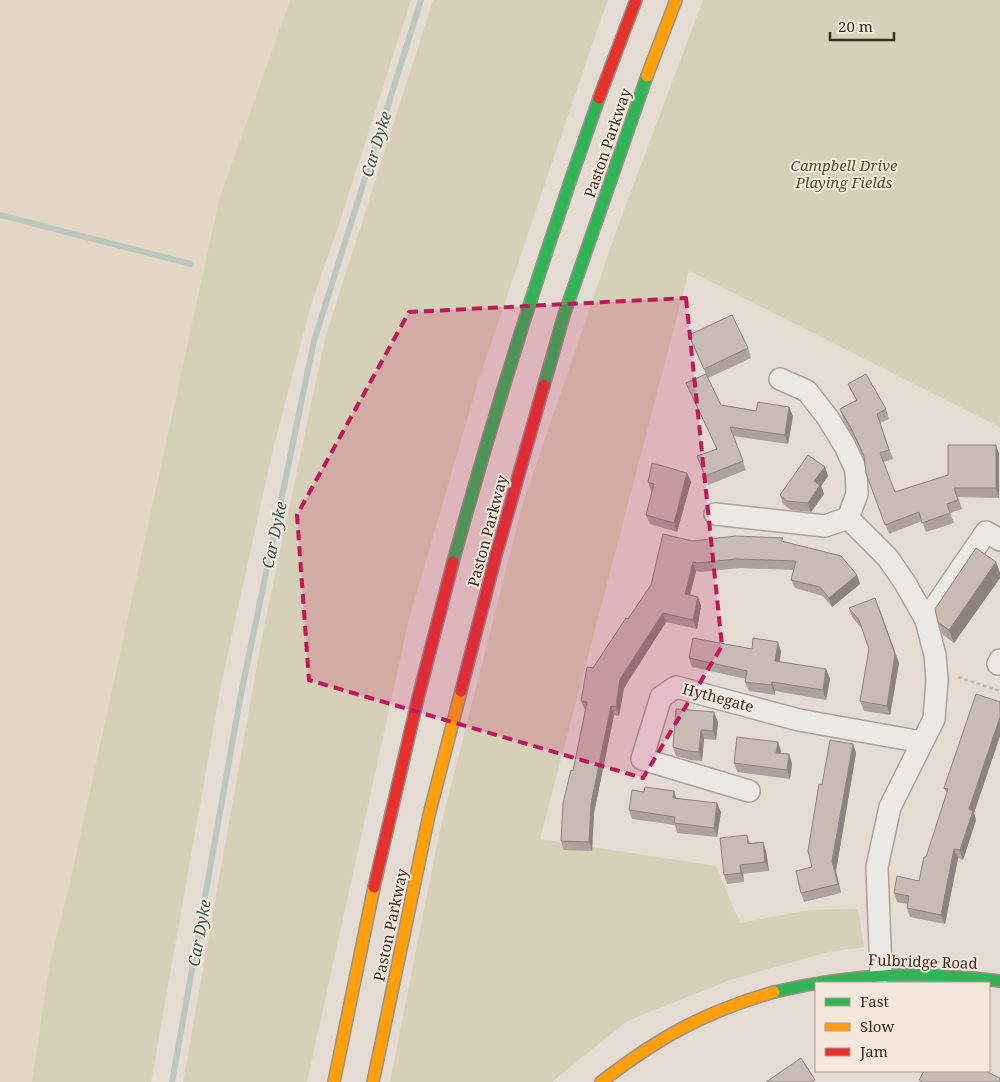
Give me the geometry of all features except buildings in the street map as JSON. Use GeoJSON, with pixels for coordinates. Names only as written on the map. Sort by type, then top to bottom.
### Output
{"type":"FeatureCollection","features":[{"type":"Feature","properties":{"kind":"main road","name":"Paston Parkway"},"geometry":{"type":"LineString","coordinates":[[334,1082],[392,801],[460,534],[528,307],[614,57],[636,0]]}},
{"type":"Feature","properties":{"kind":"main road","name":"Paston Parkway"},"geometry":{"type":"LineString","coordinates":[[373,1082],[429,815],[496,555],[564,315],[652,61],[676,0]]}},
{"type":"Feature","properties":{"kind":"main road","name":"Fulbridge Road"},"geometry":{"type":"LineString","coordinates":[[601,1082],[635,1056],[699,1019],[754,998],[814,981],[881,973],[961,975],[1000,982]]}},
{"type":"Feature","properties":{"kind":"street"},"geometry":{"type":"LineString","coordinates":[[780,379],[806,391],[828,418],[845,446],[856,470],[857,494],[848,518]]}},
{"type":"Feature","properties":{"kind":"street"},"geometry":{"type":"LineString","coordinates":[[715,514],[825,526],[848,518]]}},
{"type":"Feature","properties":{"kind":"street"},"geometry":{"type":"LineString","coordinates":[[848,518],[888,558],[926,620],[935,655],[937,680],[934,719],[890,807],[877,867],[881,973]]}},
{"type":"Feature","properties":{"kind":"street"},"geometry":{"type":"LineString","coordinates":[[926,620],[986,532],[1000,540]]}},
{"type":"Feature","properties":{"kind":"street","name":"Hythegate"},"geometry":{"type":"LineString","coordinates":[[749,791],[642,759],[661,697],[676,686],[799,720],[922,742]]}},
{"type":"Feature","properties":{"kind":"path"},"geometry":{"type":"LineString","coordinates":[[936,669],[1000,692]]}},
{"type":"Feature","properties":{"kind":"highlighted area"},"geometry":{"type":"Polygon","coordinates":[[[686,298],[722,646],[643,778],[309,680],[297,515],[409,312],[686,298]]]}},
{"type":"Feature","properties":{"kind":"shaded area"},"geometry":{"type":"Polygon","coordinates":[[[0,0],[290,0],[219,200],[69,887],[49,967],[32,1082],[0,1082],[0,0]]]}},
{"type":"Feature","properties":{"kind":"green space"},"geometry":{"type":"Polygon","coordinates":[[[290,0],[411,0],[311,305],[273,449],[222,680],[151,1082],[32,1082],[49,967],[69,887],[219,200],[290,0]]]}},
{"type":"Feature","properties":{"kind":"green space"},"geometry":{"type":"Polygon","coordinates":[[[433,0],[608,0],[478,382],[409,619],[307,1082],[183,1082],[262,637],[325,338],[433,0]]]}},
{"type":"Feature","properties":{"kind":"green space","name":"Campbell Drive Playing Fields"},"geometry":{"type":"Polygon","coordinates":[[[703,0],[1000,0],[1000,427],[689,271],[540,839],[716,866],[740,923],[809,910],[858,909],[864,947],[828,952],[730,980],[627,1021],[552,1082],[390,1082],[441,825],[523,503],[617,229],[703,0]]]}},
{"type":"Feature","properties":{"kind":"waterway","name":"Car Dyke"},"geometry":{"type":"LineString","coordinates":[[172,1082],[241,694],[314,341],[421,0]]}},
{"type":"Feature","properties":{"kind":"waterway"},"geometry":{"type":"LineString","coordinates":[[0,215],[191,264]]}},
{"type":"Feature","properties":{"kind":"traffic: fast"},"geometry":{"type":"LineString","coordinates":[[544,385],[564,315],[647,76]]}},
{"type":"Feature","properties":{"kind":"traffic: fast"},"geometry":{"type":"LineString","coordinates":[[453,562],[522,328],[599,98]]}},
{"type":"Feature","properties":{"kind":"traffic: fast"},"geometry":{"type":"LineString","coordinates":[[826,982],[914,975],[1000,981]]}},
{"type":"Feature","properties":{"kind":"traffic: fast"},"geometry":{"type":"LineString","coordinates":[[774,992],[815,984]]}},
{"type":"Feature","properties":{"kind":"traffic: slow"},"geometry":{"type":"LineString","coordinates":[[647,76],[676,0]]}},
{"type":"Feature","properties":{"kind":"traffic: slow"},"geometry":{"type":"LineString","coordinates":[[373,1082],[429,815],[461,691]]}},
{"type":"Feature","properties":{"kind":"traffic: slow"},"geometry":{"type":"LineString","coordinates":[[334,1082],[374,887]]}},
{"type":"Feature","properties":{"kind":"traffic: slow"},"geometry":{"type":"LineString","coordinates":[[601,1082],[642,1052],[683,1028],[725,1008],[774,992]]}},
{"type":"Feature","properties":{"kind":"traffic: jam"},"geometry":{"type":"LineString","coordinates":[[599,98],[636,0]]}},
{"type":"Feature","properties":{"kind":"traffic: jam"},"geometry":{"type":"LineString","coordinates":[[461,691],[496,555],[544,385]]}},
{"type":"Feature","properties":{"kind":"traffic: jam"},"geometry":{"type":"LineString","coordinates":[[374,887],[418,698],[453,562]]}}]}
